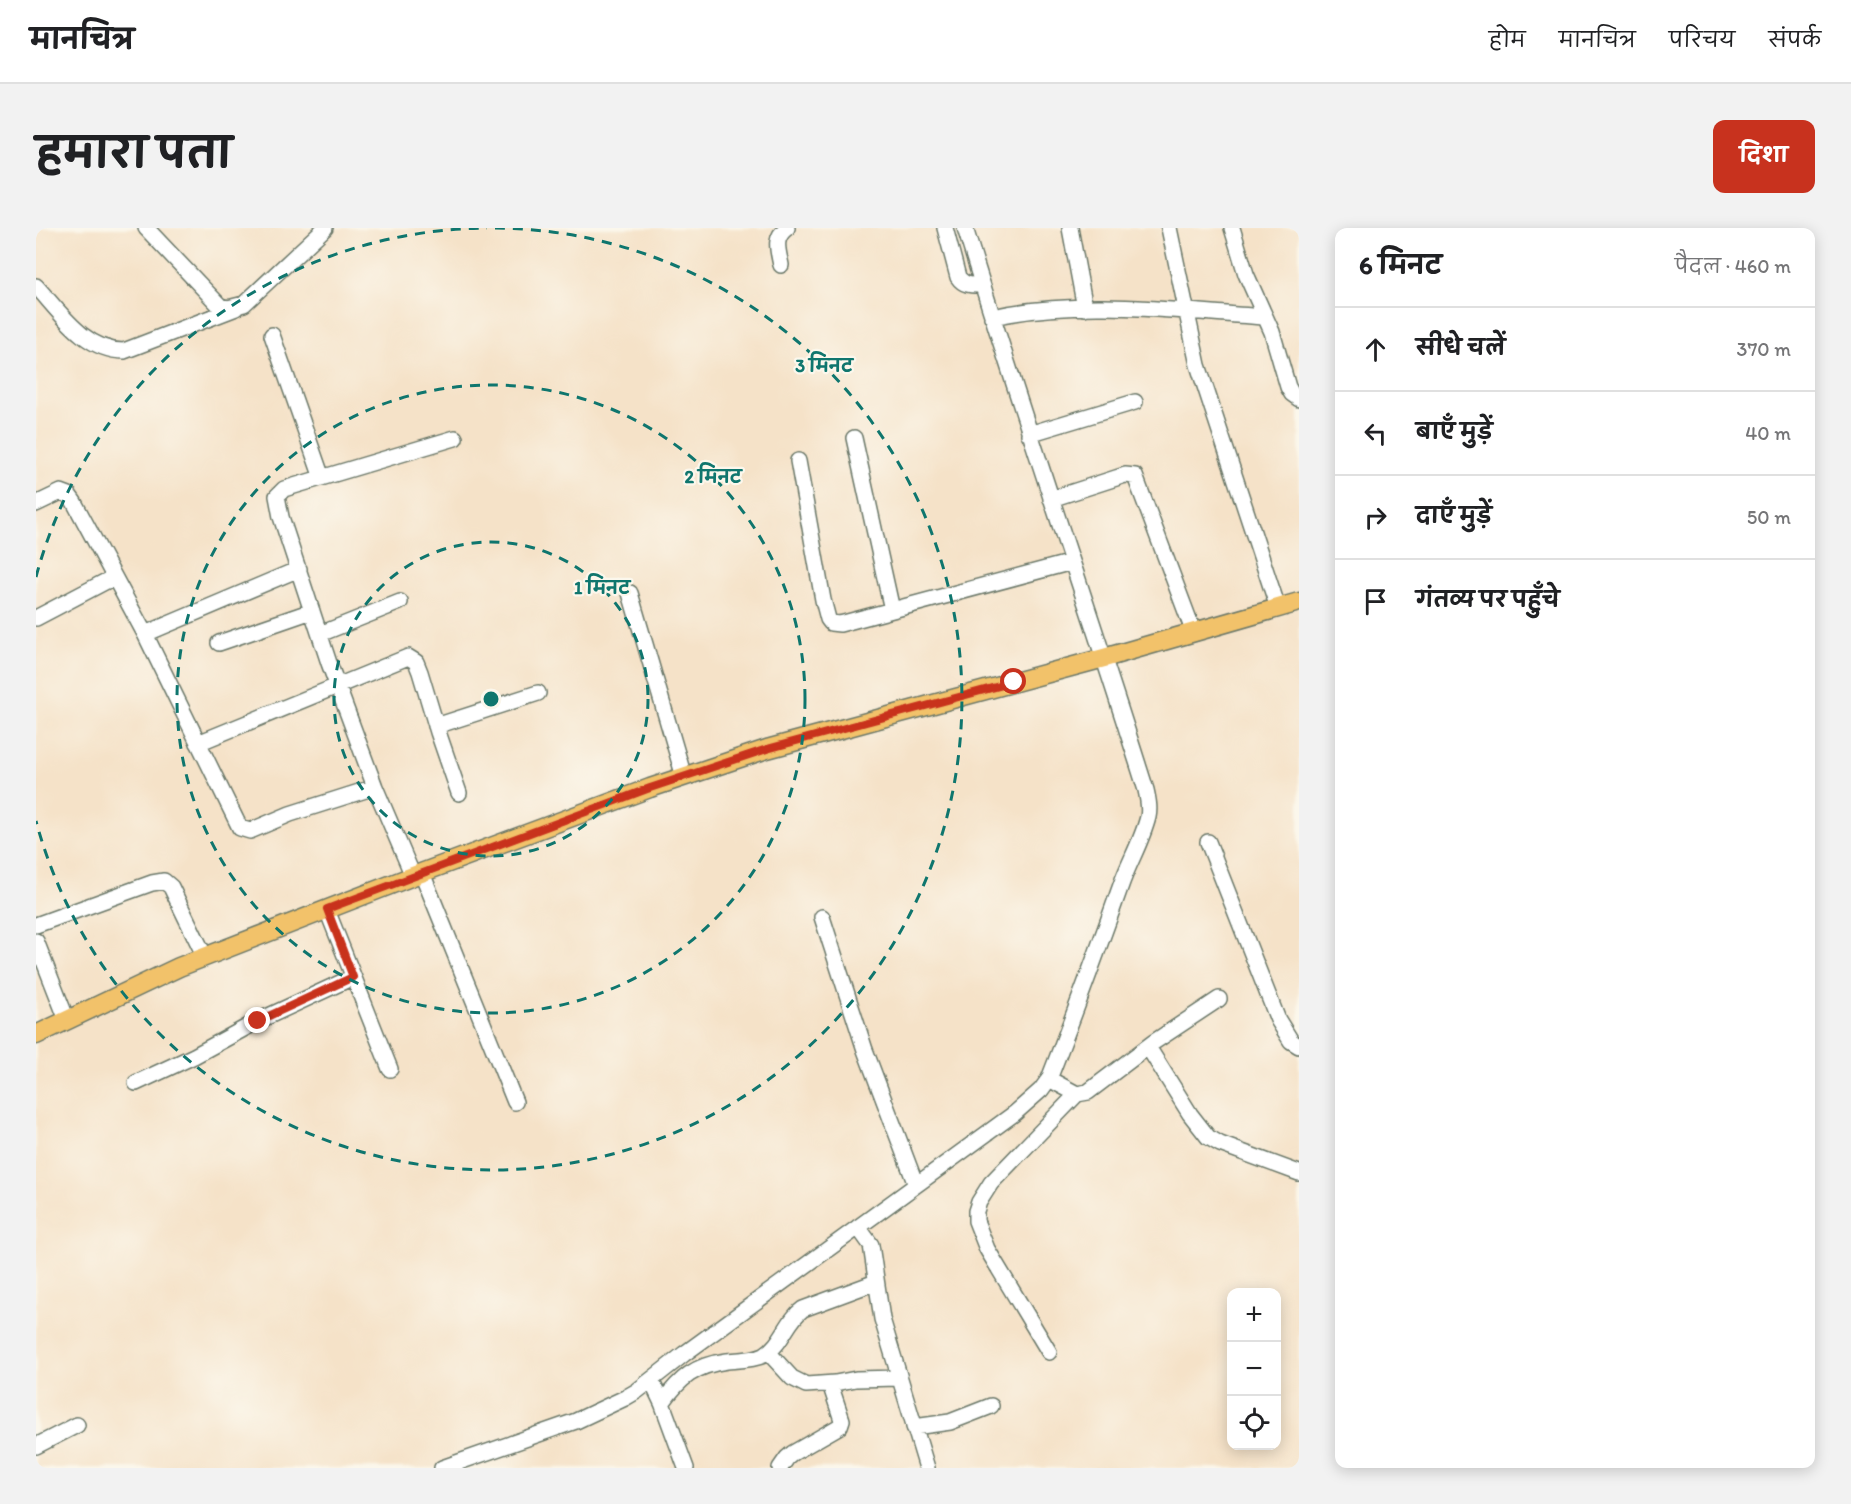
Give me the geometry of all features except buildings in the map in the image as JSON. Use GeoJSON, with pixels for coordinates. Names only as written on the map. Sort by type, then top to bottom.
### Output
{"type":"FeatureCollection","features":[{"type":"Feature","properties":{"kind":"main road"},"geometry":{"type":"LineString","coordinates":[[36,1035],[205,957],[418,874],[684,777],[777,746],[1104,658],[1299,602]]}},
{"type":"Feature","properties":{"kind":"street"},"geometry":{"type":"LineString","coordinates":[[146,228],[220,306],[237,308]]}},
{"type":"Feature","properties":{"kind":"street"},"geometry":{"type":"LineString","coordinates":[[36,285],[74,327],[100,347],[111,351],[124,351],[244,304],[325,228]]}},
{"type":"Feature","properties":{"kind":"street"},"geometry":{"type":"LineString","coordinates":[[781,265],[777,242],[781,232],[787,228]]}},
{"type":"Feature","properties":{"kind":"street"},"geometry":{"type":"LineString","coordinates":[[945,228],[958,277],[968,285],[982,285]]}},
{"type":"Feature","properties":{"kind":"street"},"geometry":{"type":"LineString","coordinates":[[655,1389],[684,1354],[863,1233],[916,1185],[1014,1113],[1041,1090],[1049,1079],[1148,816],[1149,805],[1146,790],[964,228]]}},
{"type":"Feature","properties":{"kind":"street"},"geometry":{"type":"LineString","coordinates":[[1070,228],[1084,308]]}},
{"type":"Feature","properties":{"kind":"street"},"geometry":{"type":"LineString","coordinates":[[1169,228],[1198,364],[1278,608]]}},
{"type":"Feature","properties":{"kind":"street"},"geometry":{"type":"LineString","coordinates":[[1232,228],[1246,274],[1265,317],[1288,387],[1299,399]]}},
{"type":"Feature","properties":{"kind":"street"},"geometry":{"type":"LineString","coordinates":[[992,317],[1024,311],[1084,308],[1265,317]]}},
{"type":"Feature","properties":{"kind":"street"},"geometry":{"type":"LineString","coordinates":[[272,335],[322,478]]}},
{"type":"Feature","properties":{"kind":"street"},"geometry":{"type":"LineString","coordinates":[[1029,434],[1135,402]]}},
{"type":"Feature","properties":{"kind":"street"},"geometry":{"type":"LineString","coordinates":[[455,438],[284,489],[276,496],[312,611],[375,787],[418,874],[515,1102]]}},
{"type":"Feature","properties":{"kind":"street"},"geometry":{"type":"LineString","coordinates":[[854,438],[892,610]]}},
{"type":"Feature","properties":{"kind":"street"},"geometry":{"type":"LineString","coordinates":[[798,461],[828,619],[831,623],[840,624],[1072,562]]}},
{"type":"Feature","properties":{"kind":"street"},"geometry":{"type":"LineString","coordinates":[[1051,499],[1125,475],[1135,476],[1194,633]]}},
{"type":"Feature","properties":{"kind":"street"},"geometry":{"type":"LineString","coordinates":[[36,503],[58,493],[65,492],[69,495],[145,634],[237,824],[245,831],[375,787]]}},
{"type":"Feature","properties":{"kind":"street"},"geometry":{"type":"LineString","coordinates":[[145,634],[299,569]]}},
{"type":"Feature","properties":{"kind":"street"},"geometry":{"type":"LineString","coordinates":[[36,618],[114,577]]}},
{"type":"Feature","properties":{"kind":"street"},"geometry":{"type":"LineString","coordinates":[[630,592],[684,777]]}},
{"type":"Feature","properties":{"kind":"street"},"geometry":{"type":"LineString","coordinates":[[320,634],[400,602]]}},
{"type":"Feature","properties":{"kind":"street"},"geometry":{"type":"LineString","coordinates":[[219,643],[312,611]]}},
{"type":"Feature","properties":{"kind":"street"},"geometry":{"type":"LineString","coordinates":[[198,742],[404,657],[412,658],[420,672],[459,793]]}},
{"type":"Feature","properties":{"kind":"street"},"geometry":{"type":"LineString","coordinates":[[436,726],[538,693]]}},
{"type":"Feature","properties":{"kind":"street"},"geometry":{"type":"LineString","coordinates":[[1209,842],[1278,1020],[1291,1041],[1299,1046]]}},
{"type":"Feature","properties":{"kind":"street"},"geometry":{"type":"LineString","coordinates":[[36,925],[152,883],[164,881],[171,887],[205,957]]}},
{"type":"Feature","properties":{"kind":"street"},"geometry":{"type":"LineString","coordinates":[[327,909],[390,1069]]}},
{"type":"Feature","properties":{"kind":"street"},"geometry":{"type":"LineString","coordinates":[[822,917],[865,1050],[916,1185]]}},
{"type":"Feature","properties":{"kind":"street"},"geometry":{"type":"LineString","coordinates":[[36,940],[67,1020]]}},
{"type":"Feature","properties":{"kind":"street"},"geometry":{"type":"LineString","coordinates":[[136,1083],[194,1056],[258,1021],[353,977]]}},
{"type":"Feature","properties":{"kind":"street"},"geometry":{"type":"LineString","coordinates":[[1049,1352],[987,1249],[978,1228],[976,1211],[979,1202],[991,1183],[1077,1094],[1093,1089],[1148,1047],[1219,999]]}},
{"type":"Feature","properties":{"kind":"street"},"geometry":{"type":"LineString","coordinates":[[1148,1047],[1190,1114],[1208,1137],[1220,1144],[1299,1173]]}},
{"type":"Feature","properties":{"kind":"street"},"geometry":{"type":"LineString","coordinates":[[1049,1079],[1077,1094]]}},
{"type":"Feature","properties":{"kind":"street"},"geometry":{"type":"LineString","coordinates":[[863,1233],[873,1258],[882,1319],[927,1468]]}},
{"type":"Feature","properties":{"kind":"street"},"geometry":{"type":"LineString","coordinates":[[442,1468],[576,1420],[625,1398],[680,1380],[691,1372],[715,1363],[752,1358],[768,1352],[803,1309],[876,1282]]}},
{"type":"Feature","properties":{"kind":"street"},"geometry":{"type":"LineString","coordinates":[[768,1352],[799,1383],[812,1385],[856,1379],[899,1378]]}},
{"type":"Feature","properties":{"kind":"street"},"geometry":{"type":"LineString","coordinates":[[780,1468],[793,1453],[840,1426],[842,1420],[830,1384]]}},
{"type":"Feature","properties":{"kind":"street"},"geometry":{"type":"LineString","coordinates":[[655,1389],[686,1468]]}},
{"type":"Feature","properties":{"kind":"street"},"geometry":{"type":"LineString","coordinates":[[914,1427],[950,1422],[991,1406]]}},
{"type":"Feature","properties":{"kind":"street"},"geometry":{"type":"LineString","coordinates":[[36,1446],[77,1425]]}},
{"type":"Feature","properties":{"kind":"route"},"geometry":{"type":"LineString","coordinates":[[258,1021],[353,977],[327,909],[650,788],[767,749],[1014,682]]}}]}
